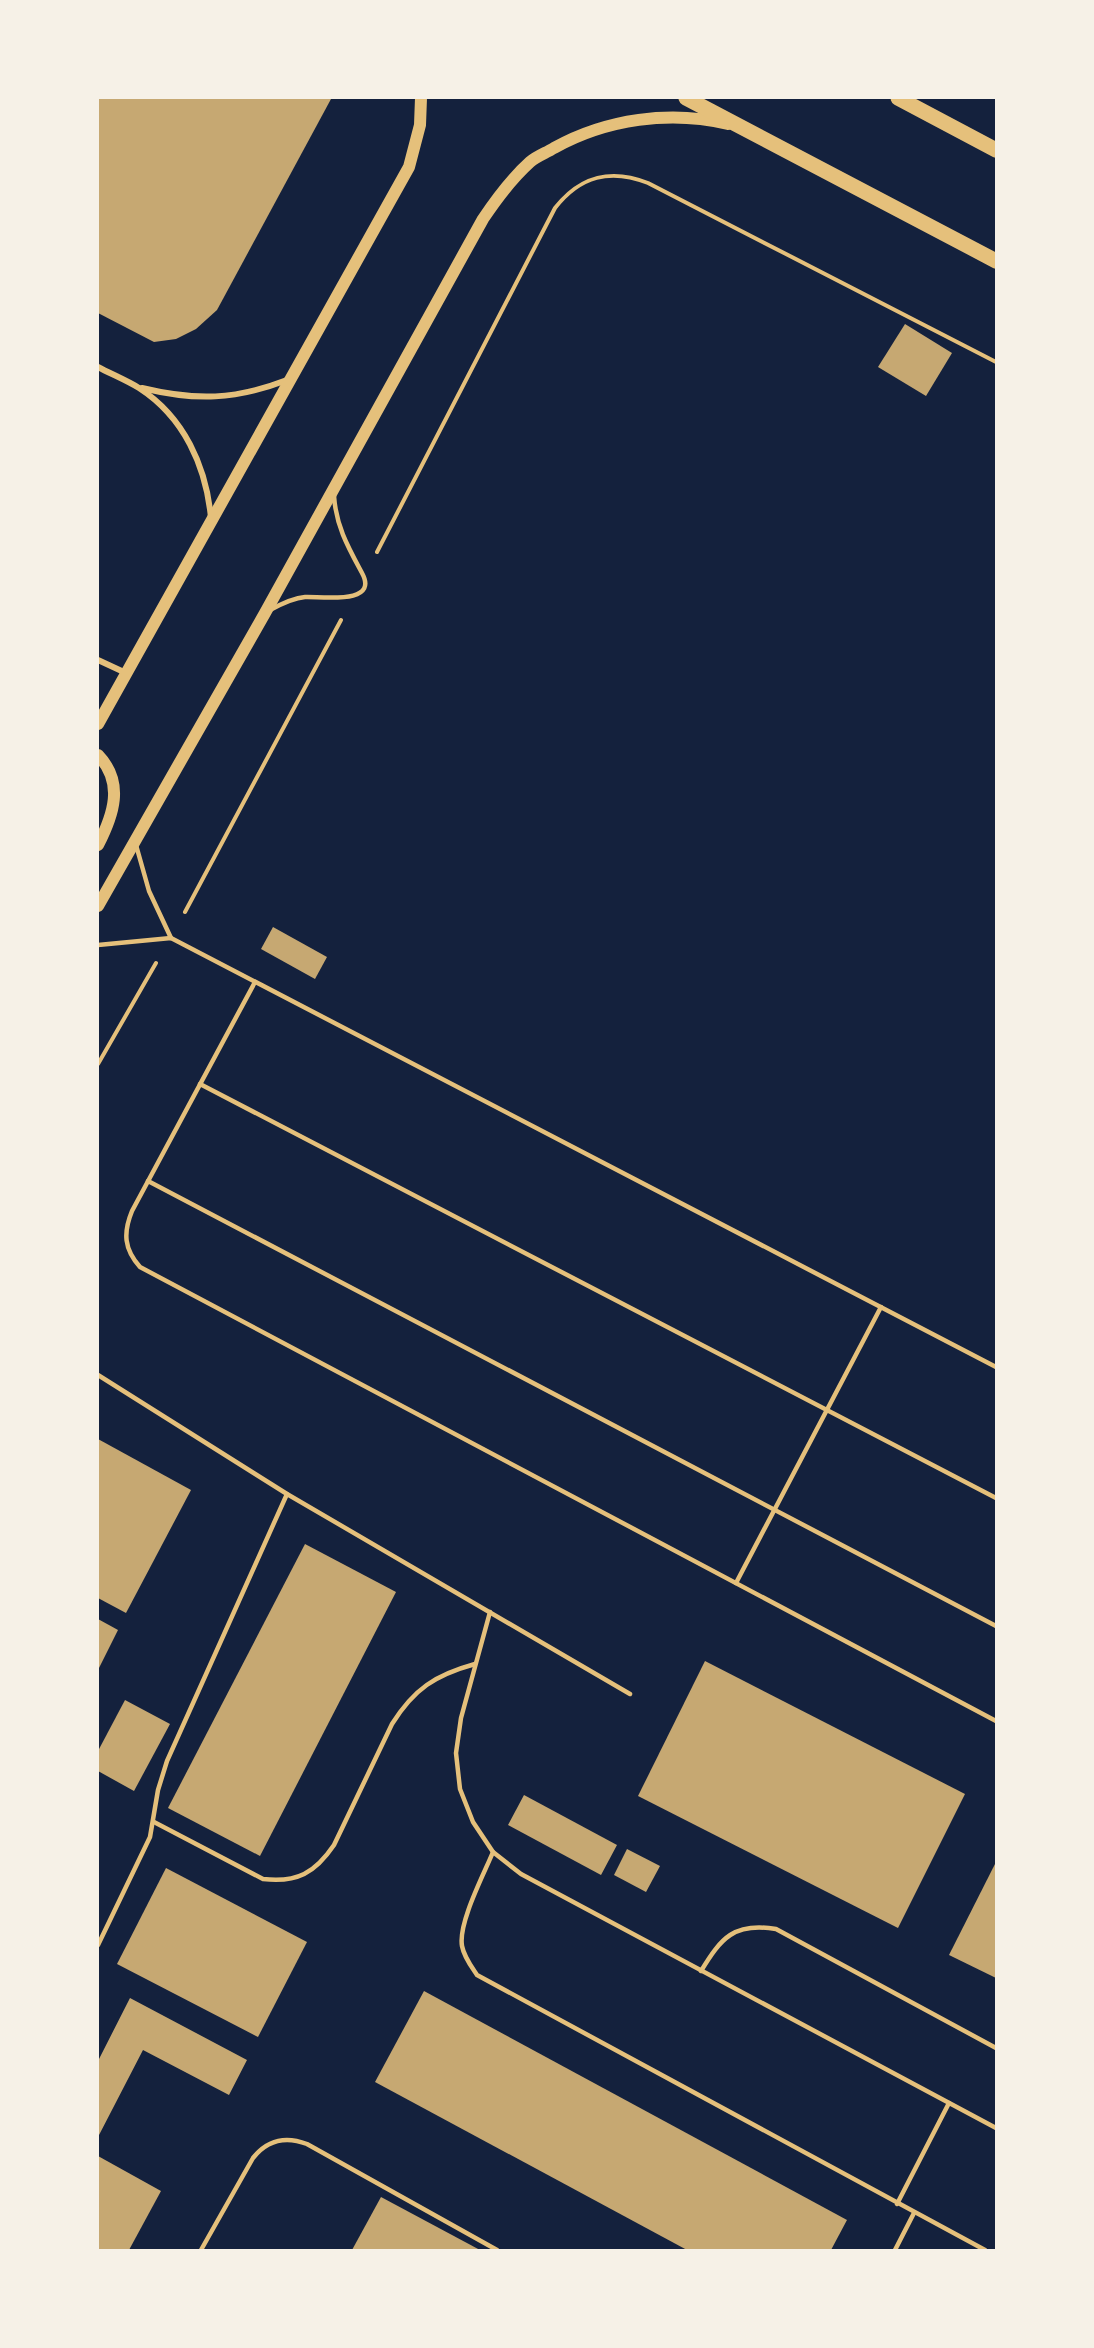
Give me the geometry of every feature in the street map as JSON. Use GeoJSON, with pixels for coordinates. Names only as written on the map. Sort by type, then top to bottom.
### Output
{"type":"FeatureCollection","features":[{"type":"Feature","properties":{"kind":"main road"},"geometry":{"type":"LineString","coordinates":[[98,724],[409,166],[420,125],[421,98]]}},
{"type":"Feature","properties":{"kind":"main road"},"geometry":{"type":"LineString","coordinates":[[686,98],[996,261]]}},
{"type":"Feature","properties":{"kind":"main road"},"geometry":{"type":"LineString","coordinates":[[898,98],[996,150]]}},
{"type":"Feature","properties":{"kind":"main road"},"geometry":{"type":"LineString","coordinates":[[98,906],[266,613],[333,488],[502,189],[532,160],[574,136],[616,124],[660,117],[706,119],[750,130]]}},
{"type":"Feature","properties":{"kind":"main road"},"geometry":{"type":"LineString","coordinates":[[98,755],[111,774],[115,792],[113,812],[98,845]]}},
{"type":"Feature","properties":{"kind":"street"},"geometry":{"type":"LineString","coordinates":[[98,367],[138,387],[159,403],[176,423],[191,445],[201,469],[209,494],[212,521]]}},
{"type":"Feature","properties":{"kind":"street"},"geometry":{"type":"LineString","coordinates":[[138,387],[189,397],[215,398],[241,394],[290,379]]}},
{"type":"Feature","properties":{"kind":"street"},"geometry":{"type":"LineString","coordinates":[[98,660],[126,673]]}},
{"type":"Feature","properties":{"kind":"lane"},"geometry":{"type":"LineString","coordinates":[[266,613],[283,603],[302,597],[353,597],[360,593],[364,585],[364,577],[340,530],[333,488]]}},
{"type":"Feature","properties":{"kind":"lane"},"geometry":{"type":"LineString","coordinates":[[135,842],[149,891],[171,938]]}},
{"type":"Feature","properties":{"kind":"lane"},"geometry":{"type":"LineString","coordinates":[[98,945],[171,938],[996,1367]]}},
{"type":"Feature","properties":{"kind":"lane"},"geometry":{"type":"LineString","coordinates":[[255,982],[132,1211],[125,1235],[126,1246],[131,1258],[140,1267],[996,1721]]}},
{"type":"Feature","properties":{"kind":"lane"},"geometry":{"type":"LineString","coordinates":[[200,1084],[996,1498]]}},
{"type":"Feature","properties":{"kind":"lane"},"geometry":{"type":"LineString","coordinates":[[148,1181],[996,1626]]}},
{"type":"Feature","properties":{"kind":"lane"},"geometry":{"type":"LineString","coordinates":[[736,1583],[881,1307]]}},
{"type":"Feature","properties":{"kind":"lane"},"geometry":{"type":"LineString","coordinates":[[98,1375],[287,1494],[630,1694]]}},
{"type":"Feature","properties":{"kind":"lane"},"geometry":{"type":"LineString","coordinates":[[98,1946],[144,1852],[154,1822],[158,1790],[167,1761],[287,1494]]}},
{"type":"Feature","properties":{"kind":"lane"},"geometry":{"type":"LineString","coordinates":[[490,1612],[474,1664],[461,1718],[456,1753],[460,1789],[473,1822],[493,1851],[521,1874],[996,2128]]}},
{"type":"Feature","properties":{"kind":"lane"},"geometry":{"type":"LineString","coordinates":[[154,1822],[263,1879],[280,1881],[304,1874],[324,1859],[334,1845],[392,1724],[403,1706],[418,1690],[435,1678],[474,1664]]}},
{"type":"Feature","properties":{"kind":"lane"},"geometry":{"type":"LineString","coordinates":[[493,1851],[462,1928],[462,1945],[467,1961],[477,1975],[985,2250]]}},
{"type":"Feature","properties":{"kind":"lane"},"geometry":{"type":"LineString","coordinates":[[701,1971],[714,1949],[726,1937],[741,1929],[758,1926],[776,1929],[996,2048]]}},
{"type":"Feature","properties":{"kind":"lane"},"geometry":{"type":"LineString","coordinates":[[897,2204],[950,2103]]}},
{"type":"Feature","properties":{"kind":"lane"},"geometry":{"type":"LineString","coordinates":[[201,2250],[253,2158],[261,2148],[283,2139],[307,2144],[498,2250]]}},
{"type":"Feature","properties":{"kind":"lane"},"geometry":{"type":"LineString","coordinates":[[895,2250],[914,2213]]}},
{"type":"Feature","properties":{"kind":"path"},"geometry":{"type":"LineString","coordinates":[[364,577],[555,208],[565,196],[590,180],[619,175],[648,183],[996,362]]}},
{"type":"Feature","properties":{"kind":"path"},"geometry":{"type":"LineString","coordinates":[[98,1064],[171,938],[353,597]]}},
{"type":"Feature","properties":{"kind":"building"},"geometry":{"type":"Polygon","coordinates":[[[98,98],[331,99],[217,310],[196,329],[176,339],[154,342],[98,313],[98,98]]]}},
{"type":"Feature","properties":{"kind":"building"},"geometry":{"type":"Polygon","coordinates":[[[905,324],[952,353],[926,396],[878,367],[905,324]]]}},
{"type":"Feature","properties":{"kind":"building"},"geometry":{"type":"Polygon","coordinates":[[[273,927],[327,957],[315,979],[261,949],[273,927]]]}},
{"type":"Feature","properties":{"kind":"building"},"geometry":{"type":"Polygon","coordinates":[[[98,1439],[191,1490],[126,1613],[98,1598],[98,1439]]]}},
{"type":"Feature","properties":{"kind":"building"},"geometry":{"type":"Polygon","coordinates":[[[305,1544],[396,1592],[260,1856],[168,1808],[305,1544]]]}},
{"type":"Feature","properties":{"kind":"building"},"geometry":{"type":"Polygon","coordinates":[[[98,1619],[118,1630],[98,1670],[98,1619]]]}},
{"type":"Feature","properties":{"kind":"building"},"geometry":{"type":"Polygon","coordinates":[[[705,1661],[965,1794],[898,1928],[638,1796],[705,1661]]]}},
{"type":"Feature","properties":{"kind":"building"},"geometry":{"type":"Polygon","coordinates":[[[125,1700],[170,1724],[134,1791],[98,1771],[98,1751],[125,1700]]]}},
{"type":"Feature","properties":{"kind":"building"},"geometry":{"type":"Polygon","coordinates":[[[524,1795],[617,1845],[601,1875],[508,1825],[524,1795]]]}},
{"type":"Feature","properties":{"kind":"building"},"geometry":{"type":"Polygon","coordinates":[[[627,1849],[660,1866],[646,1892],[614,1875],[627,1849]]]}},
{"type":"Feature","properties":{"kind":"building"},"geometry":{"type":"Polygon","coordinates":[[[996,1862],[996,1978],[949,1955],[996,1862]]]}},
{"type":"Feature","properties":{"kind":"building"},"geometry":{"type":"Polygon","coordinates":[[[166,1868],[307,1942],[258,2037],[117,1964],[166,1868]]]}},
{"type":"Feature","properties":{"kind":"building"},"geometry":{"type":"Polygon","coordinates":[[[424,1991],[847,2220],[831,2250],[687,2250],[375,2082],[424,1991]]]}},
{"type":"Feature","properties":{"kind":"building"},"geometry":{"type":"Polygon","coordinates":[[[130,1998],[247,2060],[229,2095],[143,2050],[98,2137],[98,2061],[130,1998]]]}},
{"type":"Feature","properties":{"kind":"building"},"geometry":{"type":"Polygon","coordinates":[[[98,2156],[161,2191],[129,2250],[98,2250],[98,2156]]]}},
{"type":"Feature","properties":{"kind":"building"},"geometry":{"type":"Polygon","coordinates":[[[381,2197],[480,2250],[352,2250],[381,2197]]]}}]}
